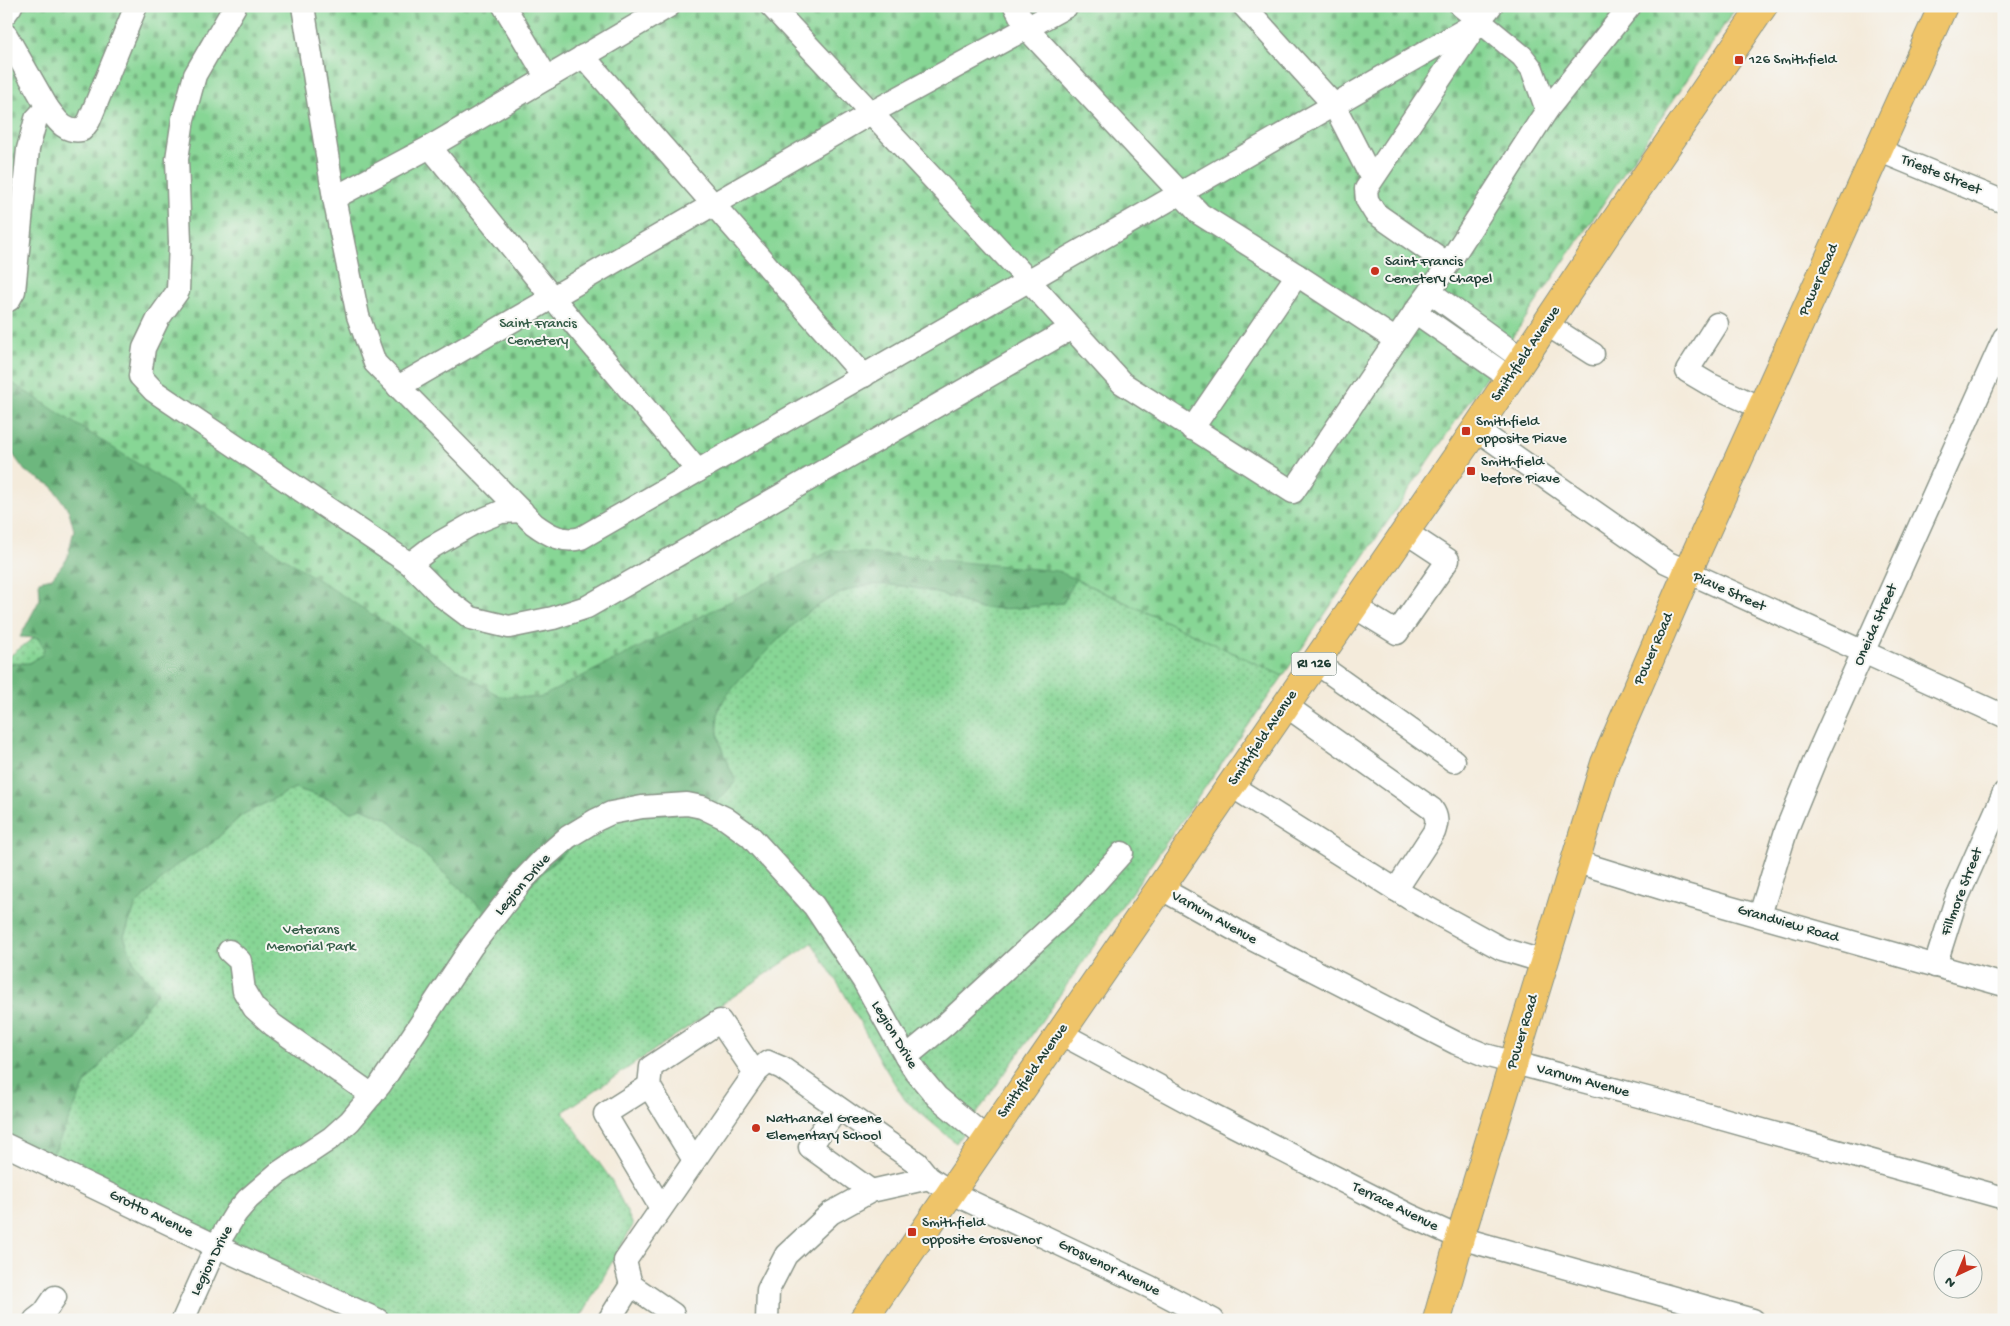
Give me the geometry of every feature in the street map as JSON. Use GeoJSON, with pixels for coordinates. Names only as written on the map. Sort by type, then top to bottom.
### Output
{"type":"FeatureCollection","features":[{"type":"Feature","properties":{"kind":"main road","name":"Smithfield Avenue"},"geometry":{"type":"LineString","coordinates":[[863,1320],[939,1185],[986,1138],[1060,1034],[1763,6]]}},
{"type":"Feature","properties":{"kind":"main road","name":"Power Road"},"geometry":{"type":"LineString","coordinates":[[1437,1320],[1513,1062],[1608,754],[1687,573],[1943,6]]}},
{"type":"Feature","properties":{"kind":"street"},"geometry":{"type":"LineString","coordinates":[[6,13],[11,6]]}},
{"type":"Feature","properties":{"kind":"street"},"geometry":{"type":"LineString","coordinates":[[6,35],[47,107],[64,129],[82,130],[89,120],[136,6]]}},
{"type":"Feature","properties":{"kind":"street"},"geometry":{"type":"LineString","coordinates":[[235,6],[195,75],[183,119],[177,159],[180,242],[178,291],[158,319],[144,348],[140,376],[154,391],[410,564],[443,597],[471,618],[509,627],[553,618],[587,607],[1072,328]]}},
{"type":"Feature","properties":{"kind":"street"},"geometry":{"type":"LineString","coordinates":[[303,6],[334,198],[358,316],[375,363],[546,533],[571,541],[581,538],[1180,194],[1334,105],[1484,14]]}},
{"type":"Feature","properties":{"kind":"street"},"geometry":{"type":"LineString","coordinates":[[504,6],[547,78]]}},
{"type":"Feature","properties":{"kind":"street"},"geometry":{"type":"LineString","coordinates":[[334,198],[430,147],[669,6]]}},
{"type":"Feature","properties":{"kind":"street"},"geometry":{"type":"LineString","coordinates":[[771,6],[1122,383],[1293,492],[1430,292],[1547,110],[1630,6]]}},
{"type":"Feature","properties":{"kind":"street"},"geometry":{"type":"LineString","coordinates":[[1016,6],[1027,29],[1200,214],[1396,340]]}},
{"type":"Feature","properties":{"kind":"street"},"geometry":{"type":"LineString","coordinates":[[398,387],[552,297],[714,206],[871,113],[1067,6]]}},
{"type":"Feature","properties":{"kind":"street"},"geometry":{"type":"LineString","coordinates":[[1244,6],[1334,105],[1372,179]]}},
{"type":"Feature","properties":{"kind":"street"},"geometry":{"type":"LineString","coordinates":[[1461,6],[1484,14],[1508,44],[1522,56],[1532,70],[1547,110]]}},
{"type":"Feature","properties":{"kind":"street"},"geometry":{"type":"LineString","coordinates":[[1448,264],[1375,213],[1367,200],[1366,189],[1484,14]]}},
{"type":"Feature","properties":{"kind":"street"},"geometry":{"type":"LineString","coordinates":[[583,56],[864,376]]}},
{"type":"Feature","properties":{"kind":"street"},"geometry":{"type":"LineString","coordinates":[[6,300],[9,300],[14,291],[28,149],[36,118],[47,107]]}},
{"type":"Feature","properties":{"kind":"street"},"geometry":{"type":"LineString","coordinates":[[430,147],[552,297],[698,471]]}},
{"type":"Feature","properties":{"kind":"street","name":"Trieste Street"},"geometry":{"type":"LineString","coordinates":[[1878,150],[2004,202]]}},
{"type":"Feature","properties":{"kind":"street"},"geometry":{"type":"LineString","coordinates":[[1192,429],[1297,275]]}},
{"type":"Feature","properties":{"kind":"street"},"geometry":{"type":"LineString","coordinates":[[1430,292],[1516,369]]}},
{"type":"Feature","properties":{"kind":"street"},"geometry":{"type":"LineString","coordinates":[[1415,312],[1516,369]]}},
{"type":"Feature","properties":{"kind":"street"},"geometry":{"type":"LineString","coordinates":[[1546,324],[1593,354]]}},
{"type":"Feature","properties":{"kind":"street"},"geometry":{"type":"LineString","coordinates":[[1717,324],[1687,371],[1709,384],[1761,408]]}},
{"type":"Feature","properties":{"kind":"street","name":"Oneida Street"},"geometry":{"type":"LineString","coordinates":[[1760,915],[1786,831],[1817,756],[2004,338]]}},
{"type":"Feature","properties":{"kind":"street","name":"Piave Street"},"geometry":{"type":"LineString","coordinates":[[1476,428],[1666,562],[2004,716]]}},
{"type":"Feature","properties":{"kind":"street"},"geometry":{"type":"LineString","coordinates":[[410,564],[432,547],[474,524],[501,512],[522,511]]}},
{"type":"Feature","properties":{"kind":"street"},"geometry":{"type":"LineString","coordinates":[[1353,606],[1397,633],[1448,560],[1404,531]]}},
{"type":"Feature","properties":{"kind":"street"},"geometry":{"type":"LineString","coordinates":[[1315,662],[1454,761]]}},
{"type":"Feature","properties":{"kind":"street"},"geometry":{"type":"LineString","coordinates":[[1285,705],[1432,809],[1436,814],[1437,822],[1434,832],[1396,890]]}},
{"type":"Feature","properties":{"kind":"street"},"geometry":{"type":"LineString","coordinates":[[1230,785],[1396,890],[1502,950],[1545,962]]}},
{"type":"Feature","properties":{"kind":"street","name":"Fillmore Street"},"geometry":{"type":"LineString","coordinates":[[1935,966],[1955,903],[2004,793]]}},
{"type":"Feature","properties":{"kind":"street","name":"Legion Drive"},"geometry":{"type":"LineString","coordinates":[[183,1320],[216,1246],[236,1213],[248,1199],[276,1174],[332,1138],[350,1121],[372,1095],[419,1029],[472,946],[523,880],[545,857],[582,828],[611,813],[671,804],[702,807],[725,818],[750,836],[776,862],[814,906],[840,943],[906,1058],[937,1097],[986,1138]]}},
{"type":"Feature","properties":{"kind":"street"},"geometry":{"type":"LineString","coordinates":[[906,1058],[946,1024],[1078,901],[1122,853]]}},
{"type":"Feature","properties":{"kind":"street","name":"Grandview Road"},"geometry":{"type":"LineString","coordinates":[[1574,861],[1671,891],[2004,985]]}},
{"type":"Feature","properties":{"kind":"street","name":"Varnum Avenue"},"geometry":{"type":"LineString","coordinates":[[1160,888],[1248,937],[1485,1055],[2004,1198]]}},
{"type":"Feature","properties":{"kind":"street"},"geometry":{"type":"LineString","coordinates":[[229,951],[240,961],[244,991],[254,1008],[273,1025],[372,1095]]}},
{"type":"Feature","properties":{"kind":"street"},"geometry":{"type":"LineString","coordinates":[[694,1160],[650,1086],[651,1067],[720,1021],[755,1073]]}},
{"type":"Feature","properties":{"kind":"street","name":"Terrace Avenue"},"geometry":{"type":"LineString","coordinates":[[1060,1034],[1409,1215],[1460,1238],[1753,1320]]}},
{"type":"Feature","properties":{"kind":"street"},"geometry":{"type":"LineString","coordinates":[[668,1320],[673,1314],[631,1285],[625,1261],[755,1073],[768,1062],[782,1068],[917,1163],[939,1185]]}},
{"type":"Feature","properties":{"kind":"street"},"geometry":{"type":"LineString","coordinates":[[650,1086],[605,1114],[661,1208]]}},
{"type":"Feature","properties":{"kind":"street"},"geometry":{"type":"LineString","coordinates":[[838,1108],[810,1147],[871,1191]]}},
{"type":"Feature","properties":{"kind":"street","name":"Grotto Avenue"},"geometry":{"type":"LineString","coordinates":[[9,1152],[378,1320]]}},
{"type":"Feature","properties":{"kind":"street"},"geometry":{"type":"LineString","coordinates":[[767,1320],[768,1290],[786,1255],[831,1213],[871,1191],[939,1185]]}},
{"type":"Feature","properties":{"kind":"street","name":"Grosvenor Avenue"},"geometry":{"type":"LineString","coordinates":[[939,1185],[1150,1287],[1213,1320]]}},
{"type":"Feature","properties":{"kind":"street"},"geometry":{"type":"LineString","coordinates":[[609,1320],[631,1285]]}},
{"type":"Feature","properties":{"kind":"street"},"geometry":{"type":"LineString","coordinates":[[35,1320],[44,1313],[54,1298]]}},
{"type":"Feature","properties":{"kind":"green space","name":"Saint Francis Cemetery"},"geometry":{"type":"Polygon","coordinates":[[[6,6],[1737,6],[1283,676],[1058,571],[832,550],[539,698],[499,696],[6,379],[6,6]]]}},
{"type":"Feature","properties":{"kind":"green space"},"geometry":{"type":"Polygon","coordinates":[[[6,326],[806,491],[1086,561],[1063,603],[1017,608],[982,607],[970,605],[958,599],[925,590],[903,586],[870,585],[836,595],[820,604],[806,614],[773,645],[723,701],[719,709],[719,737],[724,755],[736,781],[709,811],[604,817],[492,918],[387,819],[361,808],[350,812],[336,802],[295,788],[242,815],[212,843],[175,866],[136,905],[124,936],[135,965],[158,992],[85,1084],[48,1165],[6,1148],[6,1062],[8,1054],[6,1049],[6,664],[29,663],[42,655],[44,649],[38,638],[20,637],[40,599],[39,581],[52,578],[67,559],[74,530],[69,511],[52,486],[25,471],[12,453],[6,437],[6,326]]]}},
{"type":"Feature","properties":{"kind":"green space","name":"Veterans Memorial Park"},"geometry":{"type":"Polygon","coordinates":[[[205,507],[832,550],[1058,571],[1283,676],[956,1143],[905,1100],[882,1063],[844,993],[812,943],[563,1112],[612,1181],[633,1225],[579,1320],[397,1320],[6,1135],[6,659],[205,507]]]}},
{"type":"Feature","properties":{"kind":"place","name":"126 Smithfield"},"geometry":{"type":"Point","coordinates":[1739,60]}},
{"type":"Feature","properties":{"kind":"place","name":"Saint Francis Cemetery Chapel"},"geometry":{"type":"Point","coordinates":[1375,271]}},
{"type":"Feature","properties":{"kind":"place","name":"Smithfield opposite Piave"},"geometry":{"type":"Point","coordinates":[1466,431]}},
{"type":"Feature","properties":{"kind":"place","name":"Smithfield before Piave"},"geometry":{"type":"Point","coordinates":[1471,471]}},
{"type":"Feature","properties":{"kind":"place","name":"Nathanael Greene Elementary School"},"geometry":{"type":"Point","coordinates":[756,1128]}},
{"type":"Feature","properties":{"kind":"place","name":"Smithfield opposite Grosvenor"},"geometry":{"type":"Point","coordinates":[912,1232]}}]}
